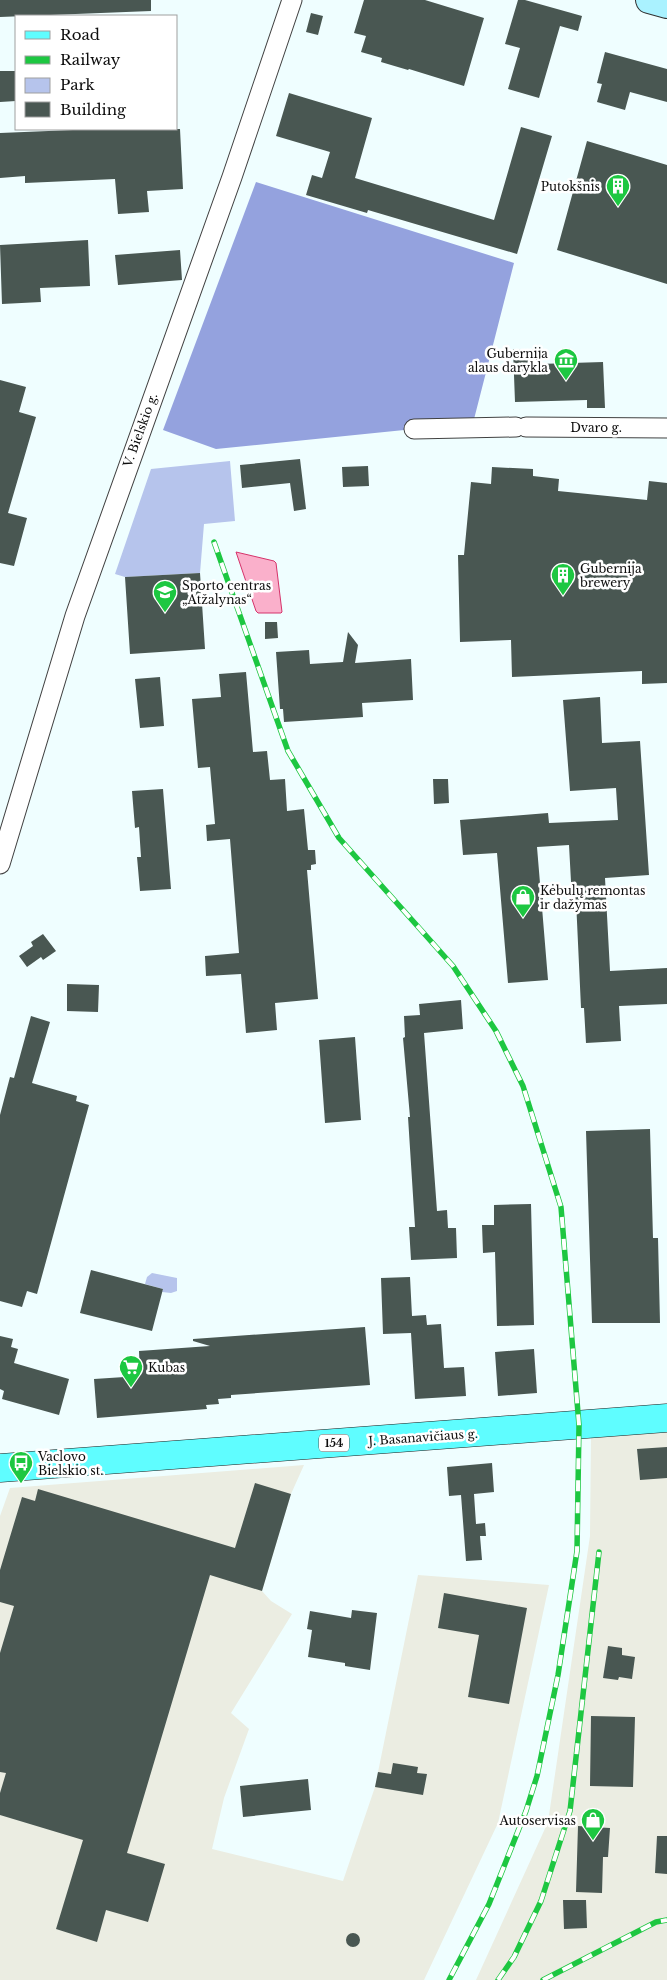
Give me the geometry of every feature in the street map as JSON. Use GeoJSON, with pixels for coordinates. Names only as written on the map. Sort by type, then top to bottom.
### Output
{"type":"FeatureCollection","features":[{"type":"Feature","properties":{"kind":"main road"},"geometry":{"type":"LineString","coordinates":[[649,0],[667,5]]}},
{"type":"Feature","properties":{"kind":"main road","name":"J. Basanavičiaus g."},"geometry":{"type":"LineString","coordinates":[[0,1468],[667,1418]]}},
{"type":"Feature","properties":{"kind":"street","name":"V. Bielskio g."},"geometry":{"type":"LineString","coordinates":[[0,864],[75,616],[232,177],[292,0]]}},
{"type":"Feature","properties":{"kind":"street","name":"Dvaro g."},"geometry":{"type":"LineString","coordinates":[[414,429],[521,427],[667,428]]}},
{"type":"Feature","properties":{"kind":"shaded area"},"geometry":{"type":"Polygon","coordinates":[[[256,182],[514,263],[472,427],[414,429],[216,449],[163,430],[256,182]]]}},
{"type":"Feature","properties":{"kind":"shaded area"},"geometry":{"type":"Polygon","coordinates":[[[236,552],[276,563],[281,613],[258,613],[256,611],[236,552]]]}},
{"type":"Feature","properties":{"kind":"shaded area"},"geometry":{"type":"Polygon","coordinates":[[[667,1429],[667,1980],[476,1980],[548,1822],[590,1536],[591,1434],[667,1429]]]}},
{"type":"Feature","properties":{"kind":"shaded area"},"geometry":{"type":"Polygon","coordinates":[[[304,1465],[291,1494],[262,1591],[271,1601],[292,1614],[231,1713],[249,1729],[224,1798],[212,1849],[343,1881],[375,1787],[418,1575],[549,1585],[498,1823],[424,1980],[0,1980],[0,1516],[10,1488],[304,1465]]]}},
{"type":"Feature","properties":{"kind":"green space"},"geometry":{"type":"Polygon","coordinates":[[[230,461],[235,521],[204,524],[200,573],[125,577],[115,574],[151,469],[230,461]]]}},
{"type":"Feature","properties":{"kind":"green space"},"geometry":{"type":"Polygon","coordinates":[[[152,1273],[177,1278],[177,1291],[171,1293],[162,1292],[163,1289],[145,1284],[147,1277],[152,1273]]]}},
{"type":"Feature","properties":{"kind":"building"},"geometry":{"type":"Polygon","coordinates":[[[0,0],[151,0],[151,11],[0,17],[0,0]]]}},
{"type":"Feature","properties":{"kind":"building"},"geometry":{"type":"Polygon","coordinates":[[[364,0],[425,0],[484,18],[464,86],[381,62],[382,58],[361,52],[366,36],[354,33],[364,0]]]}},
{"type":"Feature","properties":{"kind":"building"},"geometry":{"type":"Polygon","coordinates":[[[518,0],[525,0],[582,16],[578,31],[560,26],[539,98],[508,89],[520,48],[505,44],[518,0]]]}},
{"type":"Feature","properties":{"kind":"building"},"geometry":{"type":"Polygon","coordinates":[[[311,13],[323,16],[318,35],[306,32],[311,13]]]}},
{"type":"Feature","properties":{"kind":"building"},"geometry":{"type":"Polygon","coordinates":[[[605,52],[667,69],[667,102],[630,92],[625,110],[597,102],[602,84],[597,83],[605,52]]]}},
{"type":"Feature","properties":{"kind":"building"},"geometry":{"type":"Polygon","coordinates":[[[0,71],[15,71],[15,101],[0,102],[0,71]]]}},
{"type":"Feature","properties":{"kind":"building"},"geometry":{"type":"Polygon","coordinates":[[[289,93],[372,118],[355,178],[494,220],[521,127],[552,136],[517,254],[368,210],[367,213],[306,195],[312,175],[322,178],[330,152],[276,136],[289,93]]]}},
{"type":"Feature","properties":{"kind":"building"},"geometry":{"type":"Polygon","coordinates":[[[180,129],[183,189],[147,191],[149,212],[118,214],[115,179],[25,183],[25,176],[0,178],[0,133],[180,129]]]}},
{"type":"Feature","properties":{"kind":"building","name":"Putokšnis"},"geometry":{"type":"Polygon","coordinates":[[[587,141],[667,165],[667,284],[557,250],[587,141]]]}},
{"type":"Feature","properties":{"kind":"building"},"geometry":{"type":"Polygon","coordinates":[[[88,240],[90,286],[40,288],[41,302],[2,304],[0,245],[88,240]]]}},
{"type":"Feature","properties":{"kind":"building"},"geometry":{"type":"Polygon","coordinates":[[[180,250],[182,280],[118,285],[115,255],[180,250]]]}},
{"type":"Feature","properties":{"kind":"building","name":"Gubernija alaus darykla"},"geometry":{"type":"Polygon","coordinates":[[[513,349],[539,349],[539,364],[603,362],[605,408],[587,408],[587,400],[515,402],[513,349]]]}},
{"type":"Feature","properties":{"kind":"building"},"geometry":{"type":"Polygon","coordinates":[[[0,380],[26,387],[19,412],[36,417],[8,513],[27,518],[14,566],[0,563],[0,380]]]}},
{"type":"Feature","properties":{"kind":"building"},"geometry":{"type":"Polygon","coordinates":[[[300,459],[306,509],[294,511],[290,483],[242,488],[240,465],[300,459]]]}},
{"type":"Feature","properties":{"kind":"building"},"geometry":{"type":"Polygon","coordinates":[[[368,466],[369,486],[343,487],[342,467],[368,466]]]}},
{"type":"Feature","properties":{"kind":"building","name":"Gubernija brewery"},"geometry":{"type":"Polygon","coordinates":[[[492,467],[533,469],[533,476],[559,479],[558,491],[647,500],[649,481],[667,483],[667,683],[642,684],[642,671],[512,677],[511,640],[460,642],[458,555],[464,555],[471,482],[491,484],[492,467]]]}},
{"type":"Feature","properties":{"kind":"building","name":"Sporto centras „Atžalynas“"},"geometry":{"type":"Polygon","coordinates":[[[200,573],[205,649],[130,654],[125,577],[200,573]]]}},
{"type":"Feature","properties":{"kind":"building"},"geometry":{"type":"Polygon","coordinates":[[[265,622],[277,622],[278,638],[265,639],[265,622]]]}},
{"type":"Feature","properties":{"kind":"building"},"geometry":{"type":"Polygon","coordinates":[[[348,632],[358,645],[355,663],[411,659],[413,700],[362,703],[363,717],[284,722],[283,709],[280,709],[276,652],[309,650],[310,664],[343,662],[348,632]]]}},
{"type":"Feature","properties":{"kind":"building"},"geometry":{"type":"Polygon","coordinates":[[[246,672],[253,752],[267,751],[270,780],[285,779],[287,811],[304,809],[308,850],[315,850],[316,864],[311,865],[311,870],[307,870],[318,999],[275,1003],[277,1030],[246,1033],[241,974],[206,976],[205,956],[239,953],[230,839],[207,841],[206,825],[215,824],[210,767],[198,768],[192,699],[221,697],[219,674],[246,672]]]}},
{"type":"Feature","properties":{"kind":"building"},"geometry":{"type":"Polygon","coordinates":[[[160,677],[164,726],[140,728],[135,679],[160,677]]]}},
{"type":"Feature","properties":{"kind":"building"},"geometry":{"type":"Polygon","coordinates":[[[600,697],[602,743],[640,741],[649,875],[605,878],[610,971],[667,968],[667,1004],[619,1006],[621,1041],[586,1043],[584,1008],[581,1008],[576,900],[572,900],[569,845],[537,847],[548,980],[508,983],[497,853],[463,855],[460,820],[548,813],[549,823],[618,820],[616,788],[570,791],[563,700],[600,697]]]}},
{"type":"Feature","properties":{"kind":"building"},"geometry":{"type":"Polygon","coordinates":[[[433,779],[448,779],[449,803],[434,804],[433,779]]]}},
{"type":"Feature","properties":{"kind":"building"},"geometry":{"type":"Polygon","coordinates":[[[163,789],[171,889],[140,891],[137,857],[141,857],[139,827],[135,828],[132,791],[163,789]]]}},
{"type":"Feature","properties":{"kind":"building"},"geometry":{"type":"Polygon","coordinates":[[[43,934],[56,951],[43,960],[41,957],[27,967],[19,956],[33,946],[31,942],[43,934]]]}},
{"type":"Feature","properties":{"kind":"building"},"geometry":{"type":"Polygon","coordinates":[[[67,984],[99,985],[98,1012],[67,1011],[67,984]]]}},
{"type":"Feature","properties":{"kind":"building"},"geometry":{"type":"Polygon","coordinates":[[[461,1000],[463,1029],[424,1033],[437,1211],[447,1210],[448,1228],[456,1228],[457,1258],[411,1260],[409,1227],[415,1227],[408,1117],[410,1117],[403,1038],[405,1037],[404,1016],[420,1015],[419,1004],[461,1000]]]}},
{"type":"Feature","properties":{"kind":"building"},"geometry":{"type":"Polygon","coordinates":[[[31,1016],[50,1022],[32,1083],[77,1096],[76,1101],[89,1105],[37,1294],[27,1291],[22,1307],[0,1301],[0,1115],[10,1077],[14,1078],[31,1016]]]}},
{"type":"Feature","properties":{"kind":"building"},"geometry":{"type":"Polygon","coordinates":[[[355,1037],[361,1120],[325,1123],[319,1040],[355,1037]]]}},
{"type":"Feature","properties":{"kind":"building"},"geometry":{"type":"Polygon","coordinates":[[[650,1129],[653,1238],[658,1238],[660,1323],[592,1323],[586,1131],[650,1129]]]}},
{"type":"Feature","properties":{"kind":"building"},"geometry":{"type":"Polygon","coordinates":[[[531,1204],[534,1325],[497,1326],[495,1252],[483,1253],[482,1225],[494,1225],[494,1205],[531,1204]]]}},
{"type":"Feature","properties":{"kind":"building"},"geometry":{"type":"Polygon","coordinates":[[[91,1270],[163,1289],[152,1331],[80,1313],[91,1270]]]}},
{"type":"Feature","properties":{"kind":"building"},"geometry":{"type":"Polygon","coordinates":[[[410,1277],[412,1316],[426,1315],[427,1325],[441,1324],[444,1368],[464,1367],[466,1396],[415,1399],[411,1333],[383,1334],[381,1278],[410,1277]]]}},
{"type":"Feature","properties":{"kind":"building"},"geometry":{"type":"Polygon","coordinates":[[[365,1327],[370,1385],[231,1395],[231,1398],[218,1399],[219,1404],[206,1405],[207,1409],[97,1418],[94,1379],[140,1376],[139,1351],[210,1346],[193,1341],[193,1339],[365,1327]]]}},
{"type":"Feature","properties":{"kind":"building"},"geometry":{"type":"Polygon","coordinates":[[[0,1336],[13,1339],[11,1347],[18,1349],[14,1363],[69,1379],[59,1415],[2,1399],[4,1391],[0,1389],[0,1336]]]}},
{"type":"Feature","properties":{"kind":"building"},"geometry":{"type":"Polygon","coordinates":[[[534,1349],[537,1393],[498,1396],[495,1352],[534,1349]]]}},
{"type":"Feature","properties":{"kind":"building"},"geometry":{"type":"Polygon","coordinates":[[[667,1447],[667,1478],[640,1480],[637,1449],[667,1447]]]}},
{"type":"Feature","properties":{"kind":"building"},"geometry":{"type":"Polygon","coordinates":[[[492,1463],[494,1492],[474,1494],[476,1524],[485,1523],[486,1536],[480,1536],[482,1560],[466,1561],[461,1495],[449,1496],[447,1467],[492,1463]]]}},
{"type":"Feature","properties":{"kind":"building"},"geometry":{"type":"Polygon","coordinates":[[[255,1483],[291,1494],[262,1591],[210,1575],[127,1853],[165,1864],[148,1922],[106,1910],[97,1942],[56,1929],[83,1840],[0,1815],[0,1793],[6,1773],[0,1772],[0,1653],[14,1606],[0,1602],[0,1570],[22,1497],[35,1501],[38,1489],[235,1548],[255,1483]]]}},
{"type":"Feature","properties":{"kind":"building"},"geometry":{"type":"Polygon","coordinates":[[[444,1593],[527,1608],[509,1704],[468,1697],[479,1635],[438,1628],[444,1593]]]}},
{"type":"Feature","properties":{"kind":"building"},"geometry":{"type":"Polygon","coordinates":[[[352,1610],[377,1613],[370,1670],[345,1666],[345,1663],[308,1657],[312,1630],[307,1629],[310,1611],[351,1618],[352,1610]]]}},
{"type":"Feature","properties":{"kind":"building"},"geometry":{"type":"Polygon","coordinates":[[[608,1646],[622,1648],[622,1655],[635,1657],[632,1679],[619,1677],[618,1680],[603,1678],[608,1646]]]}},
{"type":"Feature","properties":{"kind":"building"},"geometry":{"type":"Polygon","coordinates":[[[591,1716],[635,1717],[633,1787],[590,1786],[591,1716]]]}},
{"type":"Feature","properties":{"kind":"building"},"geometry":{"type":"Polygon","coordinates":[[[393,1763],[418,1767],[417,1773],[427,1774],[423,1795],[375,1787],[378,1772],[391,1774],[393,1763]]]}},
{"type":"Feature","properties":{"kind":"building"},"geometry":{"type":"Polygon","coordinates":[[[308,1779],[311,1810],[243,1817],[240,1786],[308,1779]]]}},
{"type":"Feature","properties":{"kind":"building"},"geometry":{"type":"Polygon","coordinates":[[[578,1826],[610,1828],[608,1857],[603,1857],[602,1893],[576,1892],[578,1826]]]}},
{"type":"Feature","properties":{"kind":"building"},"geometry":{"type":"Polygon","coordinates":[[[657,1836],[667,1836],[667,1874],[655,1873],[657,1836]]]}},
{"type":"Feature","properties":{"kind":"building"},"geometry":{"type":"Polygon","coordinates":[[[563,1900],[586,1900],[587,1928],[564,1929],[563,1900]]]}},
{"type":"Feature","properties":{"kind":"building"},"geometry":{"type":"Polygon","coordinates":[[[350,1933],[356,1933],[360,1940],[356,1947],[350,1947],[346,1943],[346,1937],[350,1933]]]}},
{"type":"Feature","properties":{"kind":"railway"},"geometry":{"type":"LineString","coordinates":[[214,542],[288,751],[339,838],[453,966],[496,1031],[523,1086],[561,1207],[579,1425],[577,1551],[558,1675],[537,1776],[526,1811],[489,1904],[449,1980]]}},
{"type":"Feature","properties":{"kind":"railway"},"geometry":{"type":"LineString","coordinates":[[498,1980],[514,1957],[541,1901],[570,1811],[599,1552]]}},
{"type":"Feature","properties":{"kind":"railway"},"geometry":{"type":"LineString","coordinates":[[543,1980],[656,1922],[667,1920]]}},
{"type":"Feature","properties":{"kind":"place","name":"Putokšnis"},"geometry":{"type":"Point","coordinates":[618,207]}},
{"type":"Feature","properties":{"kind":"place","name":"Gubernija alaus darykla"},"geometry":{"type":"Point","coordinates":[566,381]}},
{"type":"Feature","properties":{"kind":"place","name":"Gubernija brewery"},"geometry":{"type":"Point","coordinates":[563,596]}},
{"type":"Feature","properties":{"kind":"place","name":"Sporto centras „Atžalynas“"},"geometry":{"type":"Point","coordinates":[165,613]}},
{"type":"Feature","properties":{"kind":"place","name":"Kėbulų remontas ir dažymas"},"geometry":{"type":"Point","coordinates":[523,918]}},
{"type":"Feature","properties":{"kind":"place","name":"Kubas"},"geometry":{"type":"Point","coordinates":[131,1388]}},
{"type":"Feature","properties":{"kind":"place","name":"Vaclovo Bielskio st."},"geometry":{"type":"Point","coordinates":[21,1484]}},
{"type":"Feature","properties":{"kind":"place","name":"Autoservisas"},"geometry":{"type":"Point","coordinates":[593,1841]}}]}
